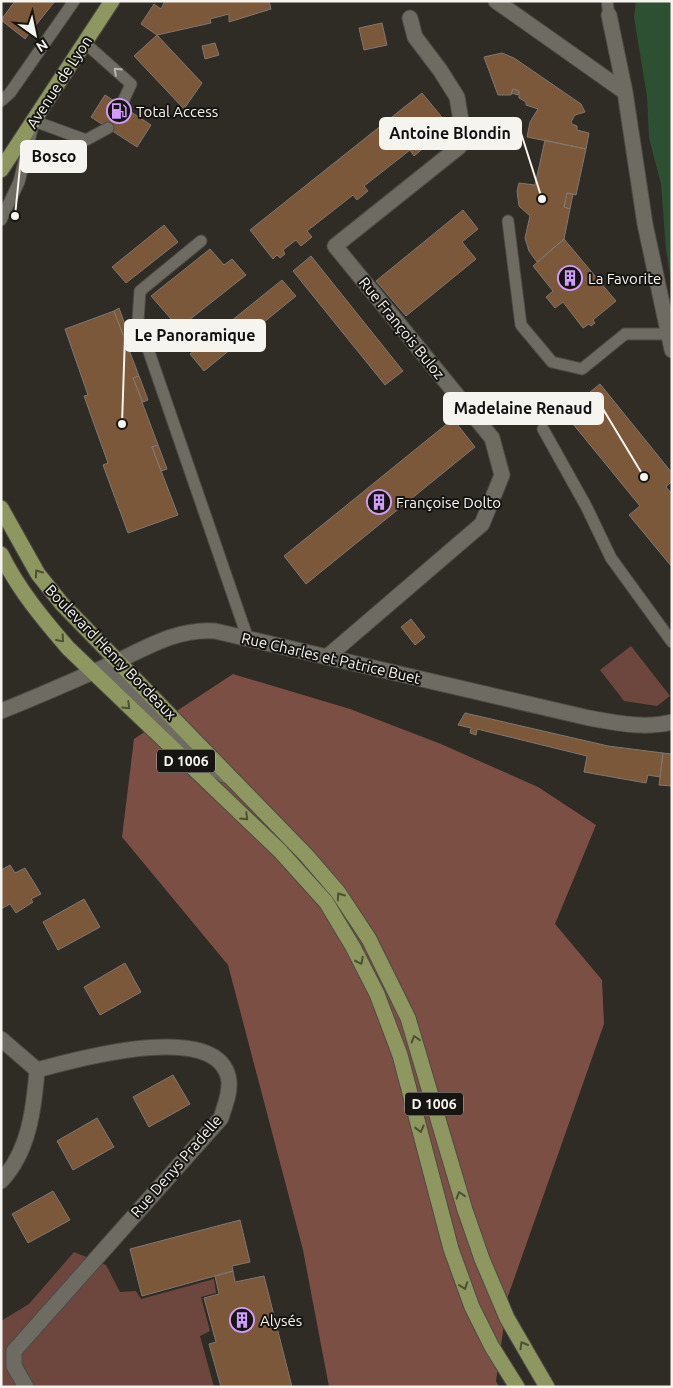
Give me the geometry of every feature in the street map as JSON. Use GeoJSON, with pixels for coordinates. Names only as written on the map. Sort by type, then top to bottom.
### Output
{"type":"FeatureCollection","features":[{"type":"Feature","properties":{"kind":"main road","name":"Avenue de Lyon"},"geometry":{"type":"LineString","coordinates":[[3,169],[112,1]]}},
{"type":"Feature","properties":{"kind":"main road","name":"Boulevard Henry Bordeaux"},"geometry":{"type":"LineString","coordinates":[[1,508],[38,574],[62,604],[105,666],[326,902],[353,946],[377,994],[400,1055],[451,1249],[472,1307],[492,1347],[517,1387]]}},
{"type":"Feature","properties":{"kind":"main road","name":"Boulevard Henry Bordeaux"},"geometry":{"type":"LineString","coordinates":[[1,554],[20,588],[42,618],[105,666],[238,784],[338,892],[369,939],[391,981],[416,1040],[451,1165],[482,1260],[507,1318],[547,1387]]}},
{"type":"Feature","properties":{"kind":"street"},"geometry":{"type":"LineString","coordinates":[[496,1],[625,92]]}},
{"type":"Feature","properties":{"kind":"street"},"geometry":{"type":"LineString","coordinates":[[608,8],[625,92],[645,224],[667,334],[672,350]]}},
{"type":"Feature","properties":{"kind":"street","name":"Rue François Buloz"},"geometry":{"type":"LineString","coordinates":[[327,657],[482,524],[502,475],[492,438],[335,246],[458,147],[462,126],[457,97],[440,70],[415,37],[410,18]]}},
{"type":"Feature","properties":{"kind":"street","name":"Rue Charles et Patrice Buet"},"geometry":{"type":"LineString","coordinates":[[1,711],[180,633],[197,629],[215,630],[589,718],[627,725],[660,725],[672,722]]}},
{"type":"Feature","properties":{"kind":"street"},"geometry":{"type":"LineString","coordinates":[[1,1039],[37,1070],[33,1112],[20,1153],[1,1181]]}},
{"type":"Feature","properties":{"kind":"street","name":"Rue Denys Pradelle"},"geometry":{"type":"LineString","coordinates":[[26,1387],[14,1366],[14,1351],[221,1118],[229,1093],[229,1079],[224,1067],[199,1049],[151,1047],[94,1055],[37,1070]]}},
{"type":"Feature","properties":{"kind":"lane"},"geometry":{"type":"LineString","coordinates":[[1,101],[10,93],[74,1]]}},
{"type":"Feature","properties":{"kind":"lane"},"geometry":{"type":"LineString","coordinates":[[85,43],[131,84],[121,106]]}},
{"type":"Feature","properties":{"kind":"lane"},"geometry":{"type":"LineString","coordinates":[[1,220],[19,182],[34,121],[86,140],[108,128]]}},
{"type":"Feature","properties":{"kind":"lane"},"geometry":{"type":"LineString","coordinates":[[508,221],[521,325],[552,362],[582,369],[625,334],[667,334]]}},
{"type":"Feature","properties":{"kind":"lane"},"geometry":{"type":"LineString","coordinates":[[201,241],[140,291],[138,320],[248,639]]}},
{"type":"Feature","properties":{"kind":"lane"},"geometry":{"type":"LineString","coordinates":[[543,428],[586,506],[611,558],[672,642]]}},
{"type":"Feature","properties":{"kind":"shaded area"},"geometry":{"type":"Polygon","coordinates":[[[636,1],[672,1],[672,286],[666,250],[661,184],[649,138],[647,97],[634,17],[636,1]]]}},
{"type":"Feature","properties":{"kind":"shaded area"},"geometry":{"type":"Polygon","coordinates":[[[631,646],[670,696],[657,706],[624,701],[600,670],[631,646]]]}},
{"type":"Feature","properties":{"kind":"shaded area"},"geometry":{"type":"Polygon","coordinates":[[[233,674],[350,709],[441,744],[538,787],[596,825],[555,924],[602,980],[604,1024],[508,1296],[496,1381],[499,1387],[329,1387],[303,1250],[228,965],[122,837],[134,739],[233,674]]]}},
{"type":"Feature","properties":{"kind":"shaded area"},"geometry":{"type":"Polygon","coordinates":[[[74,1252],[106,1265],[120,1292],[136,1291],[141,1299],[214,1279],[216,1293],[201,1297],[210,1331],[200,1336],[214,1387],[1,1387],[1,1321],[29,1304],[74,1252]]]}},
{"type":"Feature","properties":{"kind":"building"},"geometry":{"type":"Polygon","coordinates":[[[15,1],[55,1],[25,39],[1,20],[15,1]]]}},
{"type":"Feature","properties":{"kind":"building"},"geometry":{"type":"Polygon","coordinates":[[[165,1],[269,1],[271,9],[229,22],[229,14],[210,19],[211,23],[157,35],[141,24],[154,4],[161,9],[165,1]]]}},
{"type":"Feature","properties":{"kind":"building"},"geometry":{"type":"Polygon","coordinates":[[[382,23],[387,45],[364,50],[359,28],[382,23]]]}},
{"type":"Feature","properties":{"kind":"building"},"geometry":{"type":"Polygon","coordinates":[[[157,35],[202,83],[184,109],[134,56],[157,35]]]}},
{"type":"Feature","properties":{"kind":"building"},"geometry":{"type":"Polygon","coordinates":[[[215,43],[219,55],[205,59],[202,46],[215,43]]]}},
{"type":"Feature","properties":{"kind":"building"},"geometry":{"type":"Polygon","coordinates":[[[502,53],[514,58],[581,104],[585,112],[575,115],[571,122],[577,126],[577,130],[589,133],[586,149],[527,137],[530,122],[538,109],[526,105],[526,102],[519,98],[519,91],[513,89],[511,95],[498,95],[484,57],[502,53]]]}},
{"type":"Feature","properties":{"kind":"building"},"geometry":{"type":"Polygon","coordinates":[[[513,89],[519,91],[518,95],[511,93],[513,89]]]}},
{"type":"Feature","properties":{"kind":"building"},"geometry":{"type":"Polygon","coordinates":[[[422,93],[445,121],[422,140],[426,146],[414,156],[410,150],[364,186],[368,191],[357,200],[353,195],[307,231],[312,237],[301,246],[296,240],[283,250],[285,254],[280,258],[277,255],[273,259],[250,230],[422,93]]]}},
{"type":"Feature","properties":{"kind":"building"},"geometry":{"type":"Polygon","coordinates":[[[105,95],[151,125],[137,147],[91,117],[105,95]]]}},
{"type":"Feature","properties":{"kind":"building"},"geometry":{"type":"Polygon","coordinates":[[[545,140],[586,149],[576,195],[567,193],[564,207],[570,209],[564,239],[537,262],[529,251],[525,238],[530,216],[519,206],[517,191],[519,183],[535,185],[545,140]]]}},
{"type":"Feature","properties":{"kind":"building"},"geometry":{"type":"Polygon","coordinates":[[[567,193],[573,194],[570,209],[564,207],[567,193]]]}},
{"type":"Feature","properties":{"kind":"building"},"geometry":{"type":"Polygon","coordinates":[[[463,210],[478,229],[462,242],[476,259],[406,316],[376,281],[463,210]]]}},
{"type":"Feature","properties":{"kind":"building"},"geometry":{"type":"Polygon","coordinates":[[[164,225],[178,242],[126,283],[112,267],[164,225]]]}},
{"type":"Feature","properties":{"kind":"building","name":"La Favorite"},"geometry":{"type":"Polygon","coordinates":[[[564,239],[616,301],[593,320],[595,323],[591,326],[589,324],[583,328],[563,302],[555,308],[546,297],[553,291],[533,266],[564,239]]]}},
{"type":"Feature","properties":{"kind":"building"},"geometry":{"type":"Polygon","coordinates":[[[210,249],[224,265],[232,259],[246,275],[179,328],[151,296],[210,249]]]}},
{"type":"Feature","properties":{"kind":"building"},"geometry":{"type":"Polygon","coordinates":[[[311,256],[403,371],[385,385],[293,271],[311,256]]]}},
{"type":"Feature","properties":{"kind":"building"},"geometry":{"type":"Polygon","coordinates":[[[282,280],[296,296],[204,371],[190,354],[282,280]]]}},
{"type":"Feature","properties":{"kind":"building"},"geometry":{"type":"Polygon","coordinates":[[[119,308],[128,333],[123,335],[114,311],[119,308]]]}},
{"type":"Feature","properties":{"kind":"building"},"geometry":{"type":"Polygon","coordinates":[[[114,311],[139,376],[133,378],[158,445],[152,447],[178,515],[128,533],[103,465],[108,463],[84,396],[88,395],[65,329],[114,311]]]}},
{"type":"Feature","properties":{"kind":"building"},"geometry":{"type":"Polygon","coordinates":[[[139,376],[148,400],[143,402],[133,378],[139,376]]]}},
{"type":"Feature","properties":{"kind":"building"},"geometry":{"type":"Polygon","coordinates":[[[600,384],[672,473],[672,481],[666,487],[672,494],[672,567],[629,515],[640,506],[564,413],[600,384]]]}},
{"type":"Feature","properties":{"kind":"building","name":"Françoise Dolto"},"geometry":{"type":"Polygon","coordinates":[[[453,419],[475,447],[306,584],[284,556],[453,419]]]}},
{"type":"Feature","properties":{"kind":"building"},"geometry":{"type":"Polygon","coordinates":[[[158,445],[167,469],[161,471],[152,447],[158,445]]]}},
{"type":"Feature","properties":{"kind":"building"},"geometry":{"type":"Polygon","coordinates":[[[411,619],[425,637],[415,645],[401,627],[411,619]]]}},
{"type":"Feature","properties":{"kind":"building"},"geometry":{"type":"Polygon","coordinates":[[[465,713],[608,746],[663,753],[660,777],[648,775],[646,783],[584,772],[587,756],[477,729],[476,735],[470,733],[471,728],[458,725],[465,713]]]}},
{"type":"Feature","properties":{"kind":"building"},"geometry":{"type":"Polygon","coordinates":[[[663,753],[672,754],[672,786],[659,785],[663,753]]]}},
{"type":"Feature","properties":{"kind":"building"},"geometry":{"type":"Polygon","coordinates":[[[10,865],[15,873],[25,868],[41,894],[31,899],[33,902],[16,913],[10,904],[1,909],[1,870],[10,865]]]}},
{"type":"Feature","properties":{"kind":"building"},"geometry":{"type":"Polygon","coordinates":[[[84,899],[100,927],[58,950],[43,922],[84,899]]]}},
{"type":"Feature","properties":{"kind":"building"},"geometry":{"type":"Polygon","coordinates":[[[125,963],[141,992],[100,1015],[84,987],[125,963]]]}},
{"type":"Feature","properties":{"kind":"building"},"geometry":{"type":"Polygon","coordinates":[[[173,1075],[190,1104],[149,1127],[133,1097],[173,1075]]]}},
{"type":"Feature","properties":{"kind":"building"},"geometry":{"type":"Polygon","coordinates":[[[97,1118],[114,1147],[73,1170],[57,1141],[97,1118]]]}},
{"type":"Feature","properties":{"kind":"building"},"geometry":{"type":"Polygon","coordinates":[[[53,1191],[70,1220],[28,1243],[12,1214],[53,1191]]]}},
{"type":"Feature","properties":{"kind":"building"},"geometry":{"type":"Polygon","coordinates":[[[240,1220],[250,1262],[232,1266],[233,1271],[142,1296],[130,1249],[240,1220]]]}},
{"type":"Feature","properties":{"kind":"building","name":"Alysés"},"geometry":{"type":"Polygon","coordinates":[[[233,1271],[235,1282],[264,1276],[292,1387],[221,1387],[209,1344],[216,1342],[204,1298],[219,1294],[215,1276],[233,1271]]]}},
{"type":"Feature","properties":{"kind":"place","name":"Total Access"},"geometry":{"type":"Point","coordinates":[119,111]}},
{"type":"Feature","properties":{"kind":"place","name":"Antoine Blondin"},"geometry":{"type":"Point","coordinates":[542,199]}},
{"type":"Feature","properties":{"kind":"place","name":"Bosco"},"geometry":{"type":"Point","coordinates":[15,216]}},
{"type":"Feature","properties":{"kind":"place","name":"La Favorite"},"geometry":{"type":"Point","coordinates":[570,278]}},
{"type":"Feature","properties":{"kind":"place","name":"Le Panoramique"},"geometry":{"type":"Point","coordinates":[122,424]}},
{"type":"Feature","properties":{"kind":"place","name":"Madelaine Renaud"},"geometry":{"type":"Point","coordinates":[644,477]}},
{"type":"Feature","properties":{"kind":"place","name":"Françoise Dolto"},"geometry":{"type":"Point","coordinates":[379,502]}},
{"type":"Feature","properties":{"kind":"place","name":"Alysés"},"geometry":{"type":"Point","coordinates":[242,1320]}}]}
